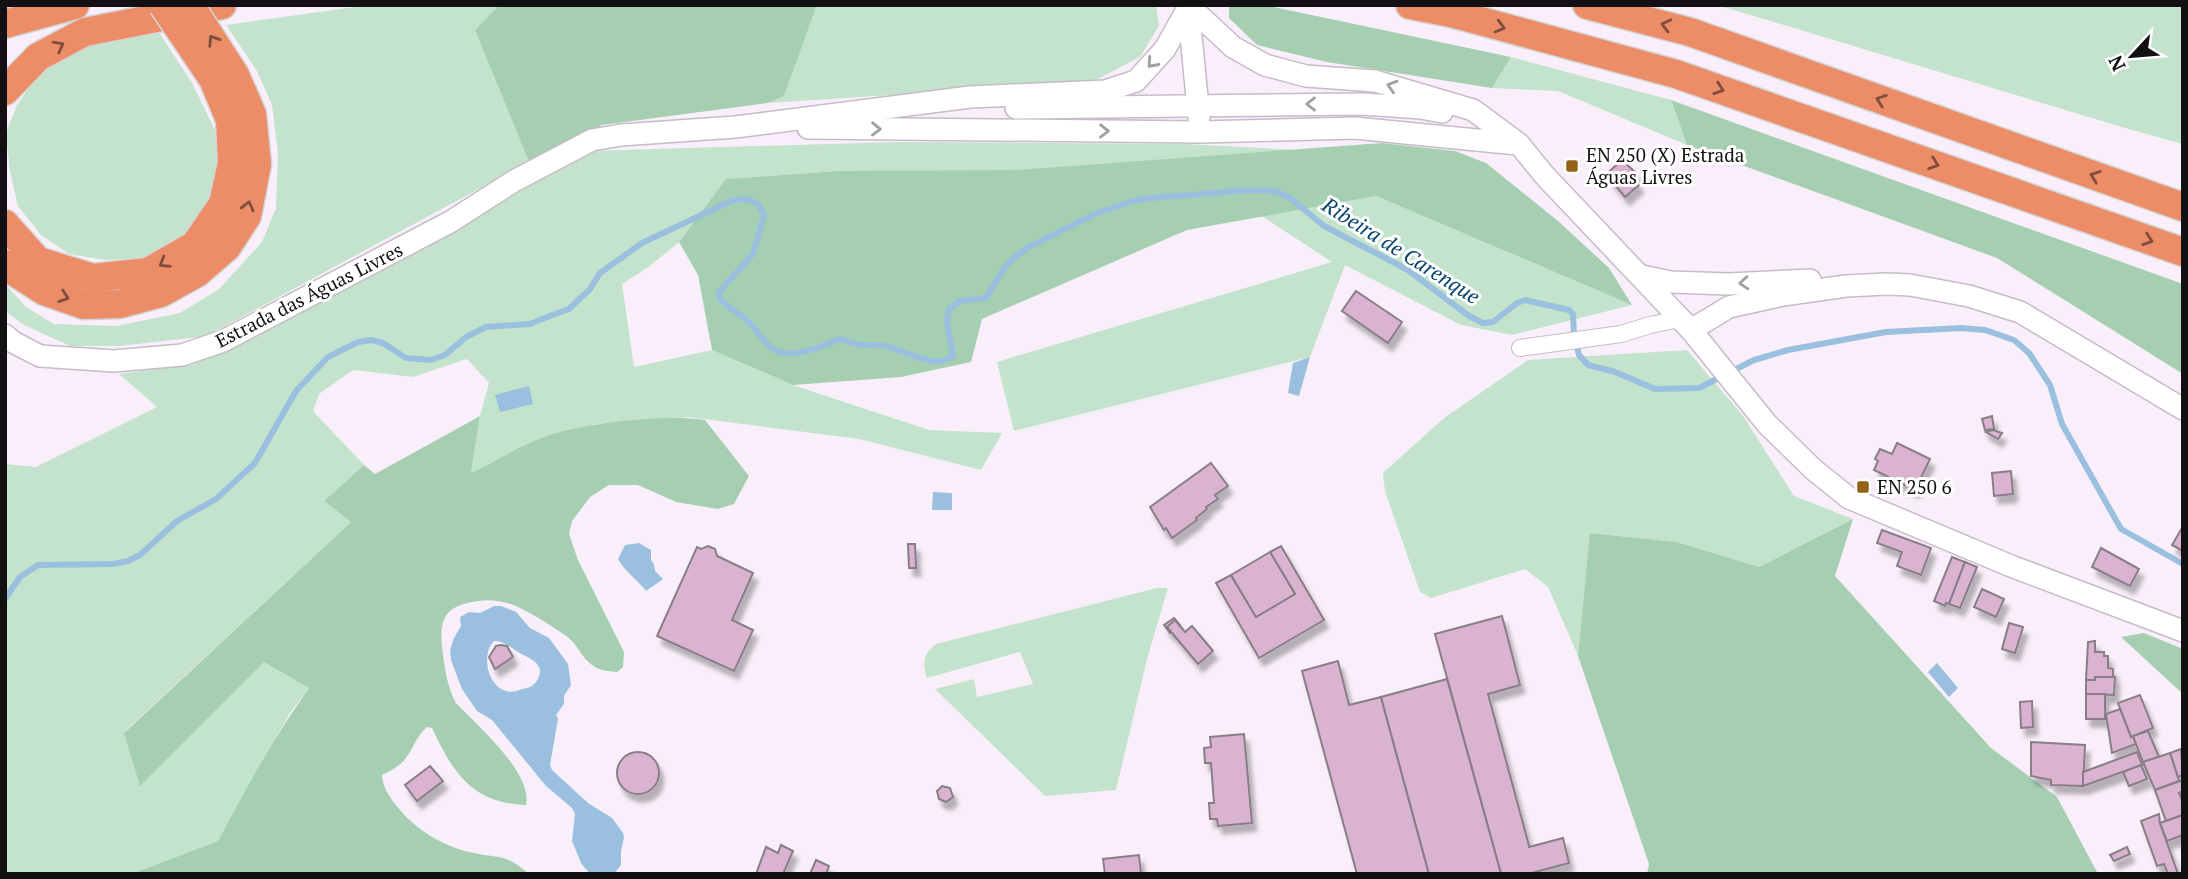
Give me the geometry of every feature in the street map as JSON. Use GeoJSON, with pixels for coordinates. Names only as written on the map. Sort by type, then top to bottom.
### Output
{"type":"FeatureCollection","features":[{"type":"Feature","properties":{"kind":"highway"},"geometry":{"type":"LineString","coordinates":[[5,24],[75,5]]}},
{"type":"Feature","properties":{"kind":"highway"},"geometry":{"type":"LineString","coordinates":[[5,264],[44,291],[84,304],[120,304],[161,293],[197,273],[227,247],[247,216],[257,164],[252,114],[163,5]]}},
{"type":"Feature","properties":{"kind":"highway"},"geometry":{"type":"LineString","coordinates":[[5,224],[38,261],[93,278],[148,272],[195,245],[223,204],[232,163],[224,77],[190,5]]}},
{"type":"Feature","properties":{"kind":"highway"},"geometry":{"type":"LineString","coordinates":[[5,91],[38,57],[85,32],[222,5]]}},
{"type":"Feature","properties":{"kind":"highway"},"geometry":{"type":"LineString","coordinates":[[1410,5],[1451,13],[1676,74],[2183,252]]}},
{"type":"Feature","properties":{"kind":"highway"},"geometry":{"type":"LineString","coordinates":[[1587,5],[1690,32],[2183,207]]}},
{"type":"Feature","properties":{"kind":"main road"},"geometry":{"type":"LineString","coordinates":[[1189,6],[1200,132]]}},
{"type":"Feature","properties":{"kind":"main road"},"geometry":{"type":"LineString","coordinates":[[735,127],[970,97],[1105,91],[1136,81],[1166,49],[1189,6]]}},
{"type":"Feature","properties":{"kind":"main road"},"geometry":{"type":"LineString","coordinates":[[1189,6],[1233,47],[1265,65],[1306,76],[1375,80],[1473,110],[1519,144],[1545,176],[1681,320],[1767,424],[1813,469],[1849,498],[2011,566],[2183,631]]}},
{"type":"Feature","properties":{"kind":"main road"},"geometry":{"type":"LineString","coordinates":[[856,111],[1363,104],[1421,108],[1456,115],[1519,144]]}},
{"type":"Feature","properties":{"kind":"main road"},"geometry":{"type":"LineString","coordinates":[[735,127],[1200,132],[1355,128],[1519,144]]}},
{"type":"Feature","properties":{"kind":"main road","name":"Estrada das Águas Livres"},"geometry":{"type":"LineString","coordinates":[[5,335],[40,356],[114,361],[182,355],[223,341],[438,228],[514,181],[593,140],[621,135],[735,127]]}},
{"type":"Feature","properties":{"kind":"main road"},"geometry":{"type":"LineString","coordinates":[[1642,276],[1671,282],[1706,284],[1842,280],[1910,285],[1969,296],[2020,312],[2183,409]]}},
{"type":"Feature","properties":{"kind":"main road"},"geometry":{"type":"LineString","coordinates":[[1681,320],[1706,284]]}},
{"type":"Feature","properties":{"kind":"main road"},"geometry":{"type":"LineString","coordinates":[[1681,320],[1783,295],[1846,286],[1910,285]]}},
{"type":"Feature","properties":{"kind":"street"},"geometry":{"type":"LineString","coordinates":[[1520,348],[1621,334],[1650,325],[1681,320]]}},
{"type":"Feature","properties":{"kind":"green space"},"geometry":{"type":"Polygon","coordinates":[[[370,5],[499,5],[475,30],[529,162],[206,336],[120,346],[70,346],[24,325],[5,311],[5,284],[26,307],[54,324],[116,326],[180,313],[219,289],[262,242],[276,208],[278,153],[272,105],[257,71],[226,25],[370,5]]]}},
{"type":"Feature","properties":{"kind":"green space"},"geometry":{"type":"Polygon","coordinates":[[[499,5],[816,7],[784,96],[768,103],[602,125],[529,162],[475,30],[499,5]]]}},
{"type":"Feature","properties":{"kind":"green space"},"geometry":{"type":"Polygon","coordinates":[[[815,5],[1156,5],[1159,26],[1140,57],[1092,82],[768,103],[784,96],[815,5]]]}},
{"type":"Feature","properties":{"kind":"green space"},"geometry":{"type":"Polygon","coordinates":[[[1229,5],[1264,5],[1511,57],[1492,88],[1327,62],[1257,45],[1229,18],[1229,5]]]}},
{"type":"Feature","properties":{"kind":"green space"},"geometry":{"type":"Polygon","coordinates":[[[1717,5],[2183,5],[2183,144],[2132,130],[1717,5]]]}},
{"type":"Feature","properties":{"kind":"green space"},"geometry":{"type":"Polygon","coordinates":[[[158,31],[192,83],[214,128],[219,166],[216,183],[195,227],[145,258],[105,260],[69,254],[41,235],[18,206],[10,172],[6,133],[17,105],[35,79],[64,52],[92,41],[158,31]]]}},
{"type":"Feature","properties":{"kind":"green space"},"geometry":{"type":"Polygon","coordinates":[[[1511,57],[1671,100],[1687,145],[1558,91],[1492,88],[1511,57]]]}},
{"type":"Feature","properties":{"kind":"green space"},"geometry":{"type":"Polygon","coordinates":[[[1671,100],[2183,284],[2183,374],[1997,258],[1687,145],[1671,100]]]}},
{"type":"Feature","properties":{"kind":"green space"},"geometry":{"type":"Polygon","coordinates":[[[895,142],[1185,144],[1298,150],[1012,171],[836,171],[727,179],[679,242],[650,266],[622,284],[634,367],[712,350],[793,385],[929,430],[1002,433],[981,470],[859,439],[688,417],[597,424],[544,437],[471,473],[480,416],[489,383],[467,359],[413,377],[353,370],[319,394],[313,411],[364,465],[324,501],[351,522],[124,732],[264,661],[309,688],[290,713],[218,841],[131,874],[5,874],[5,464],[36,467],[157,407],[119,374],[194,364],[587,151],[895,142]]]}},
{"type":"Feature","properties":{"kind":"green space"},"geometry":{"type":"Polygon","coordinates":[[[1382,143],[1455,151],[1486,163],[1558,221],[1609,268],[1632,305],[1376,196],[1187,230],[982,319],[971,362],[901,377],[793,385],[712,350],[698,275],[679,242],[726,179],[836,171],[1017,170],[1382,143]]]}},
{"type":"Feature","properties":{"kind":"green space"},"geometry":{"type":"Polygon","coordinates":[[[1376,196],[1632,305],[1512,335],[1461,325],[1345,265],[1310,357],[1014,431],[997,362],[1332,262],[1260,215],[1376,196]]]}},
{"type":"Feature","properties":{"kind":"green space"},"geometry":{"type":"Polygon","coordinates":[[[1687,350],[1743,416],[1794,496],[1853,519],[1759,567],[1677,542],[1591,533],[1578,656],[1548,587],[1525,569],[1431,598],[1420,592],[1385,491],[1383,473],[1444,418],[1528,360],[1687,350]]]}},
{"type":"Feature","properties":{"kind":"green space"},"geometry":{"type":"Polygon","coordinates":[[[480,416],[471,473],[525,445],[560,432],[646,419],[688,418],[705,420],[749,476],[734,504],[718,509],[676,502],[638,485],[609,485],[590,497],[572,521],[569,534],[578,560],[624,652],[623,667],[617,672],[595,667],[565,635],[506,603],[487,600],[464,604],[451,610],[444,620],[443,653],[446,676],[453,697],[512,764],[526,792],[526,805],[507,803],[478,792],[457,772],[432,728],[427,727],[403,762],[382,775],[383,784],[403,813],[430,836],[462,850],[503,858],[529,874],[131,874],[218,841],[272,744],[309,688],[264,662],[140,786],[124,733],[351,522],[324,501],[364,465],[375,474],[480,416]]]}},
{"type":"Feature","properties":{"kind":"green space"},"geometry":{"type":"Polygon","coordinates":[[[1853,519],[1835,576],[1991,748],[2057,797],[2098,874],[1647,874],[1649,864],[1578,656],[1590,533],[1677,542],[1759,567],[1853,519]]]}},
{"type":"Feature","properties":{"kind":"green space"},"geometry":{"type":"Polygon","coordinates":[[[1157,588],[1168,588],[1147,659],[1116,790],[1045,796],[935,689],[974,679],[977,697],[1033,684],[1020,652],[927,678],[925,659],[928,651],[936,644],[1157,588]]]}},
{"type":"Feature","properties":{"kind":"green space"},"geometry":{"type":"Polygon","coordinates":[[[2144,633],[2183,649],[2183,694],[2121,637],[2144,633]]]}},
{"type":"Feature","properties":{"kind":"water"},"geometry":{"type":"Polygon","coordinates":[[[1310,357],[1299,396],[1288,393],[1293,363],[1310,357]]]}},
{"type":"Feature","properties":{"kind":"water"},"geometry":{"type":"Polygon","coordinates":[[[529,386],[533,404],[500,412],[495,395],[529,386]]]}},
{"type":"Feature","properties":{"kind":"water"},"geometry":{"type":"Polygon","coordinates":[[[933,492],[952,493],[952,510],[932,510],[933,492]]]}},
{"type":"Feature","properties":{"kind":"water"},"geometry":{"type":"Polygon","coordinates":[[[639,543],[651,550],[655,571],[663,579],[646,591],[618,559],[625,545],[639,543]]]}},
{"type":"Feature","properties":{"kind":"water"},"geometry":{"type":"Polygon","coordinates":[[[494,606],[516,612],[530,628],[549,638],[568,664],[571,685],[564,696],[564,704],[556,715],[558,719],[550,765],[552,770],[588,803],[612,818],[623,833],[621,865],[614,874],[590,874],[581,863],[572,841],[575,814],[572,808],[546,786],[492,720],[477,711],[462,689],[450,650],[461,626],[460,617],[469,612],[480,613],[494,606]],[[494,641],[490,647],[487,661],[494,682],[499,688],[510,692],[533,685],[540,671],[536,663],[494,641]]]}},
{"type":"Feature","properties":{"kind":"water"},"geometry":{"type":"Polygon","coordinates":[[[1937,663],[1958,688],[1949,697],[1928,672],[1937,663]]]}},
{"type":"Feature","properties":{"kind":"building"},"geometry":{"type":"Polygon","coordinates":[[[1622,160],[1637,174],[1633,177],[1639,185],[1625,197],[1606,174],[1622,160]]]}},
{"type":"Feature","properties":{"kind":"building"},"geometry":{"type":"Polygon","coordinates":[[[1356,291],[1402,322],[1388,343],[1342,311],[1356,291]]]}},
{"type":"Feature","properties":{"kind":"building"},"geometry":{"type":"Polygon","coordinates":[[[1992,416],[1994,429],[1985,430],[1982,419],[1992,416]]]}},
{"type":"Feature","properties":{"kind":"building"},"geometry":{"type":"Polygon","coordinates":[[[1993,430],[2002,433],[1998,439],[1986,432],[1993,430]]]}},
{"type":"Feature","properties":{"kind":"building"},"geometry":{"type":"Polygon","coordinates":[[[1897,443],[1930,459],[1915,490],[1874,470],[1880,449],[1892,454],[1897,443]]]}},
{"type":"Feature","properties":{"kind":"building"},"geometry":{"type":"Polygon","coordinates":[[[1211,463],[1228,486],[1215,495],[1218,499],[1206,507],[1197,520],[1172,538],[1150,507],[1211,463]]]}},
{"type":"Feature","properties":{"kind":"building"},"geometry":{"type":"Polygon","coordinates":[[[2011,471],[2013,494],[1994,496],[1992,473],[2011,471]]]}},
{"type":"Feature","properties":{"kind":"building"},"geometry":{"type":"Polygon","coordinates":[[[2183,528],[2183,551],[2172,545],[2183,528]]]}},
{"type":"Feature","properties":{"kind":"building"},"geometry":{"type":"Polygon","coordinates":[[[1882,530],[1931,548],[1921,575],[1897,566],[1902,552],[1877,543],[1882,530]]]}},
{"type":"Feature","properties":{"kind":"building"},"geometry":{"type":"Polygon","coordinates":[[[908,544],[915,544],[916,568],[909,568],[908,544]]]}},
{"type":"Feature","properties":{"kind":"building"},"geometry":{"type":"Polygon","coordinates":[[[708,546],[715,549],[717,556],[753,573],[732,620],[753,630],[734,671],[657,636],[697,547],[701,549],[708,546]]]}},
{"type":"Feature","properties":{"kind":"building"},"geometry":{"type":"Polygon","coordinates":[[[1281,546],[1324,620],[1259,658],[1216,583],[1231,575],[1256,617],[1295,594],[1270,552],[1281,546]]]}},
{"type":"Feature","properties":{"kind":"building"},"geometry":{"type":"Polygon","coordinates":[[[2101,548],[2139,569],[2130,586],[2092,567],[2101,548]]]}},
{"type":"Feature","properties":{"kind":"building"},"geometry":{"type":"Polygon","coordinates":[[[1270,552],[1295,594],[1256,617],[1231,575],[1270,552]]]}},
{"type":"Feature","properties":{"kind":"building"},"geometry":{"type":"Polygon","coordinates":[[[1952,557],[1965,562],[1949,604],[1946,603],[1945,606],[1934,601],[1952,557]]]}},
{"type":"Feature","properties":{"kind":"building"},"geometry":{"type":"Polygon","coordinates":[[[1965,562],[1977,567],[1960,608],[1949,604],[1965,562]]]}},
{"type":"Feature","properties":{"kind":"building"},"geometry":{"type":"Polygon","coordinates":[[[1982,589],[2004,599],[1996,617],[1974,607],[1982,589]]]}},
{"type":"Feature","properties":{"kind":"building"},"geometry":{"type":"Polygon","coordinates":[[[1502,616],[1520,685],[1488,694],[1529,847],[1563,838],[1569,863],[1528,874],[1501,874],[1435,634],[1502,616]]]}},
{"type":"Feature","properties":{"kind":"building"},"geometry":{"type":"Polygon","coordinates":[[[1174,618],[1180,625],[1170,633],[1164,625],[1174,618]]]}},
{"type":"Feature","properties":{"kind":"building"},"geometry":{"type":"Polygon","coordinates":[[[1175,620],[1185,632],[1192,626],[1213,651],[1198,664],[1167,627],[1175,620]]]}},
{"type":"Feature","properties":{"kind":"building"},"geometry":{"type":"Polygon","coordinates":[[[2009,623],[2023,627],[2015,653],[2002,649],[2009,623]]]}},
{"type":"Feature","properties":{"kind":"building"},"geometry":{"type":"Polygon","coordinates":[[[2095,641],[2095,652],[2104,652],[2104,656],[2108,656],[2108,668],[2113,669],[2113,677],[2086,680],[2088,642],[2095,641]]]}},
{"type":"Feature","properties":{"kind":"building"},"geometry":{"type":"Polygon","coordinates":[[[496,646],[507,646],[513,657],[495,669],[489,657],[496,646]]]}},
{"type":"Feature","properties":{"kind":"building"},"geometry":{"type":"Polygon","coordinates":[[[1338,661],[1349,705],[1381,697],[1429,874],[1357,874],[1302,671],[1338,661]]]}},
{"type":"Feature","properties":{"kind":"building"},"geometry":{"type":"Polygon","coordinates":[[[2095,677],[2115,677],[2114,695],[2086,694],[2086,680],[2095,680],[2095,677]]]}},
{"type":"Feature","properties":{"kind":"building"},"geometry":{"type":"Polygon","coordinates":[[[1447,679],[1501,874],[1429,874],[1381,697],[1447,679]]]}},
{"type":"Feature","properties":{"kind":"building"},"geometry":{"type":"Polygon","coordinates":[[[2086,694],[2105,694],[2105,719],[2086,719],[2086,694]]]}},
{"type":"Feature","properties":{"kind":"building"},"geometry":{"type":"Polygon","coordinates":[[[2140,695],[2153,728],[2131,737],[2118,703],[2140,695]]]}},
{"type":"Feature","properties":{"kind":"building"},"geometry":{"type":"Polygon","coordinates":[[[2032,701],[2033,727],[2021,728],[2020,702],[2032,701]]]}},
{"type":"Feature","properties":{"kind":"building"},"geometry":{"type":"Polygon","coordinates":[[[2120,709],[2136,744],[2112,753],[2106,714],[2120,709]]]}},
{"type":"Feature","properties":{"kind":"building"},"geometry":{"type":"Polygon","coordinates":[[[2148,731],[2159,757],[2143,762],[2133,736],[2148,731]]]}},
{"type":"Feature","properties":{"kind":"building"},"geometry":{"type":"Polygon","coordinates":[[[1244,734],[1252,823],[1218,826],[1217,819],[1210,819],[1209,803],[1214,803],[1211,763],[1205,763],[1204,748],[1211,747],[1210,737],[1244,734]]]}},
{"type":"Feature","properties":{"kind":"building"},"geometry":{"type":"Polygon","coordinates":[[[2031,742],[2085,745],[2083,786],[2051,785],[2051,780],[2031,776],[2031,742]]]}},
{"type":"Feature","properties":{"kind":"building"},"geometry":{"type":"Polygon","coordinates":[[[2181,749],[2183,775],[2178,777],[2170,753],[2181,749]]]}},
{"type":"Feature","properties":{"kind":"building"},"geometry":{"type":"Polygon","coordinates":[[[638,752],[653,758],[659,773],[653,788],[638,794],[623,788],[617,773],[623,758],[638,752]]]}},
{"type":"Feature","properties":{"kind":"building"},"geometry":{"type":"Polygon","coordinates":[[[2137,752],[2142,765],[2083,786],[2083,772],[2137,752]]]}},
{"type":"Feature","properties":{"kind":"building"},"geometry":{"type":"Polygon","coordinates":[[[2170,753],[2179,781],[2155,790],[2143,762],[2170,753]]]}},
{"type":"Feature","properties":{"kind":"building"},"geometry":{"type":"Polygon","coordinates":[[[2141,765],[2147,779],[2129,786],[2123,772],[2141,765]]]}},
{"type":"Feature","properties":{"kind":"building"},"geometry":{"type":"Polygon","coordinates":[[[430,766],[443,781],[417,801],[405,785],[430,766]]]}},
{"type":"Feature","properties":{"kind":"building"},"geometry":{"type":"Polygon","coordinates":[[[2183,780],[2183,791],[2179,793],[2183,802],[2183,815],[2166,821],[2155,790],[2183,780]]]}},
{"type":"Feature","properties":{"kind":"building"},"geometry":{"type":"Polygon","coordinates":[[[942,786],[950,788],[953,797],[946,802],[939,799],[937,791],[942,786]]]}},
{"type":"Feature","properties":{"kind":"building"},"geometry":{"type":"Polygon","coordinates":[[[2159,814],[2178,874],[2168,874],[2164,864],[2157,866],[2141,821],[2159,814]]]}},
{"type":"Feature","properties":{"kind":"building"},"geometry":{"type":"Polygon","coordinates":[[[2183,815],[2183,835],[2167,841],[2160,823],[2183,815]]]}},
{"type":"Feature","properties":{"kind":"building"},"geometry":{"type":"Polygon","coordinates":[[[781,845],[793,851],[783,874],[756,874],[766,847],[778,853],[781,845]]]}},
{"type":"Feature","properties":{"kind":"building"},"geometry":{"type":"Polygon","coordinates":[[[2127,847],[2130,854],[2114,861],[2110,855],[2127,847]]]}},
{"type":"Feature","properties":{"kind":"building"},"geometry":{"type":"Polygon","coordinates":[[[1139,855],[1141,874],[1105,874],[1103,859],[1139,855]]]}},
{"type":"Feature","properties":{"kind":"building"},"geometry":{"type":"Polygon","coordinates":[[[816,860],[829,866],[826,874],[810,874],[816,860]]]}},
{"type":"Feature","properties":{"kind":"waterway","name":"Ribeira de Carenque"},"geometry":{"type":"LineString","coordinates":[[5,599],[20,577],[38,565],[113,564],[128,561],[140,555],[177,521],[216,499],[255,463],[296,391],[328,357],[358,342],[371,340],[383,343],[406,358],[431,360],[445,355],[466,337],[486,327],[530,324],[569,309],[590,289],[600,273],[642,243],[733,200],[747,199],[758,204],[764,215],[753,254],[719,292],[720,299],[750,323],[769,346],[779,352],[797,353],[840,339],[856,344],[889,347],[921,359],[937,361],[953,356],[947,321],[949,309],[960,301],[986,298],[1005,267],[1027,248],[1093,215],[1132,201],[1249,190],[1274,191],[1289,197],[1324,226],[1408,270],[1469,316],[1483,323],[1493,322],[1525,300],[1569,310],[1573,314],[1579,355],[1588,365],[1615,372],[1655,389],[1699,388],[1754,360],[1788,350],[1886,332],[1961,328],[1985,330],[2014,340],[2029,353],[2050,385],[2062,424],[2121,529],[2183,564]]}},
{"type":"Feature","properties":{"kind":"place","name":"EN 250 (X) Estrada Águas Livres"},"geometry":{"type":"Point","coordinates":[1572,166]}},
{"type":"Feature","properties":{"kind":"place","name":"EN 250 6"},"geometry":{"type":"Point","coordinates":[1863,487]}}]}
